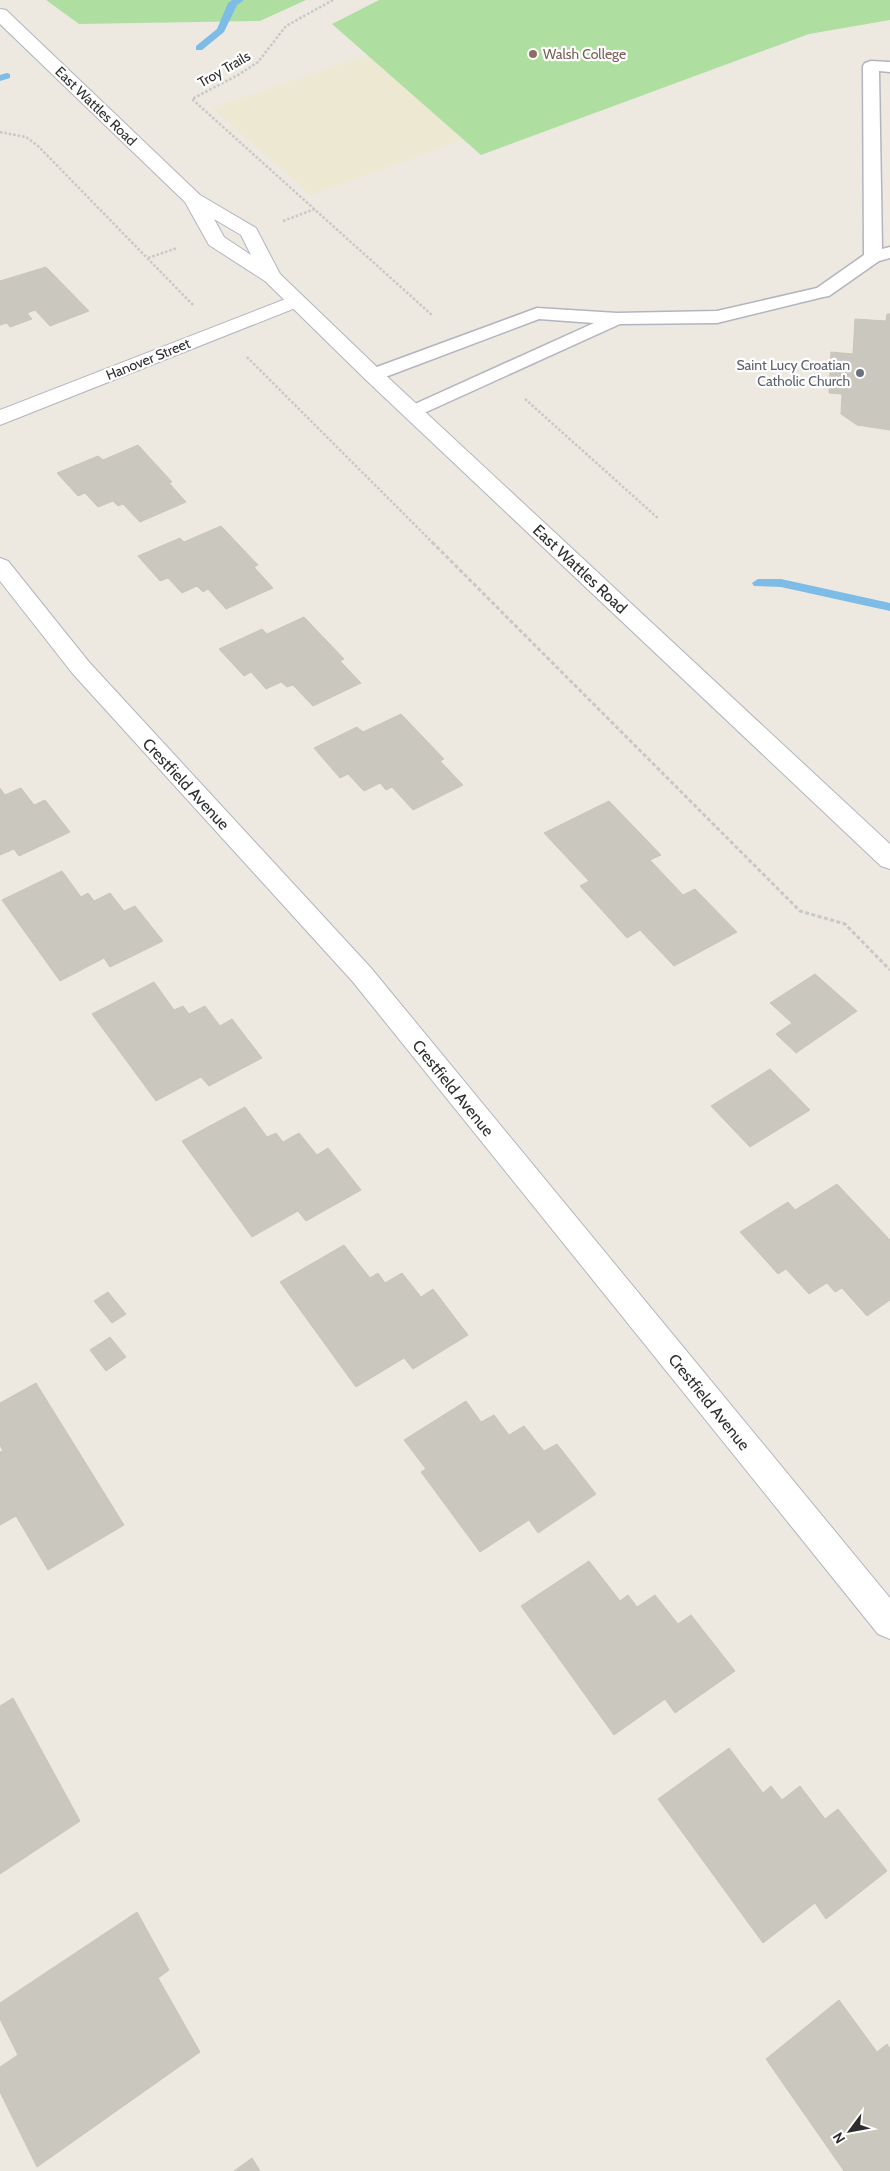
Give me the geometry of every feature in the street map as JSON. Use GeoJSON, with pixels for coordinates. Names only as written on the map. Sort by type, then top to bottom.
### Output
{"type":"FeatureCollection","features":[{"type":"Feature","properties":{"kind":"main road","name":"East Wattles Road"},"geometry":{"type":"LineString","coordinates":[[0,14],[193,199],[216,241],[272,277],[373,375],[890,859]]}},
{"type":"Feature","properties":{"kind":"main road","name":"Hanover Street"},"geometry":{"type":"LineString","coordinates":[[0,418],[296,301]]}},
{"type":"Feature","properties":{"kind":"main road","name":"Crestfield Avenue"},"geometry":{"type":"LineString","coordinates":[[0,566],[81,668],[362,975],[890,1623]]}},
{"type":"Feature","properties":{"kind":"lane"},"geometry":{"type":"LineString","coordinates":[[373,375],[537,313],[617,319],[717,317],[823,292],[882,255],[871,66],[890,66]]}},
{"type":"Feature","properties":{"kind":"lane"},"geometry":{"type":"LineString","coordinates":[[413,412],[617,319]]}},
{"type":"Feature","properties":{"kind":"path","name":"Troy Trails"},"geometry":{"type":"LineString","coordinates":[[302,198],[192,99],[238,75],[258,62],[286,26],[333,0]]}},
{"type":"Feature","properties":{"kind":"path"},"geometry":{"type":"LineString","coordinates":[[0,132],[26,137],[38,146],[199,310]]}},
{"type":"Feature","properties":{"kind":"path"},"geometry":{"type":"LineString","coordinates":[[282,221],[315,209]]}},
{"type":"Feature","properties":{"kind":"path"},"geometry":{"type":"LineString","coordinates":[[147,258],[182,246]]}},
{"type":"Feature","properties":{"kind":"path"},"geometry":{"type":"LineString","coordinates":[[242,352],[800,911],[845,924],[890,970]]}},
{"type":"Feature","properties":{"kind":"shaded area","name":"Walsh College"},"geometry":{"type":"Polygon","coordinates":[[[528,0],[845,0],[311,195],[212,108],[528,0]]]}},
{"type":"Feature","properties":{"kind":"green space"},"geometry":{"type":"Polygon","coordinates":[[[46,0],[306,0],[260,21],[79,24],[46,0]]]}},
{"type":"Feature","properties":{"kind":"green space","name":"Walsh College"},"geometry":{"type":"Polygon","coordinates":[[[379,0],[890,0],[890,20],[809,34],[481,155],[332,24],[379,0]]]}},
{"type":"Feature","properties":{"kind":"building"},"geometry":{"type":"Polygon","coordinates":[[[46,267],[89,311],[50,326],[35,310],[27,313],[32,319],[10,327],[7,323],[0,325],[0,281],[46,267]]]}},
{"type":"Feature","properties":{"kind":"building","name":"Saint Lucy Croatian Catholic Church"},"geometry":{"type":"Polygon","coordinates":[[[887,314],[890,314],[890,430],[857,425],[841,414],[842,394],[829,393],[831,352],[853,354],[855,319],[886,321],[887,314]]]}},
{"type":"Feature","properties":{"kind":"building"},"geometry":{"type":"Polygon","coordinates":[[[138,445],[172,482],[169,483],[186,502],[140,522],[123,504],[118,506],[113,501],[98,507],[85,493],[78,496],[57,473],[98,456],[103,460],[138,445]]]}},
{"type":"Feature","properties":{"kind":"building"},"geometry":{"type":"Polygon","coordinates":[[[221,526],[258,565],[254,567],[273,588],[226,609],[208,589],[203,592],[197,586],[182,593],[168,578],[160,581],[138,556],[180,538],[184,542],[221,526]]]}},
{"type":"Feature","properties":{"kind":"building"},"geometry":{"type":"Polygon","coordinates":[[[304,617],[344,659],[340,661],[361,683],[313,706],[293,685],[287,687],[281,682],[266,689],[251,672],[244,676],[219,649],[262,629],[267,634],[304,617]]]}},
{"type":"Feature","properties":{"kind":"building"},"geometry":{"type":"Polygon","coordinates":[[[401,714],[444,759],[440,761],[463,785],[413,810],[392,787],[386,790],[380,783],[364,791],[348,774],[340,778],[314,748],[357,727],[363,732],[401,714]]]}},
{"type":"Feature","properties":{"kind":"building"},"geometry":{"type":"Polygon","coordinates":[[[0,788],[5,795],[21,788],[34,805],[45,800],[70,832],[19,856],[14,849],[0,855],[0,788]]]}},
{"type":"Feature","properties":{"kind":"building"},"geometry":{"type":"Polygon","coordinates":[[[609,801],[661,855],[650,860],[683,895],[695,889],[737,932],[674,966],[640,930],[627,938],[580,886],[589,881],[544,833],[609,801]]]}},
{"type":"Feature","properties":{"kind":"building"},"geometry":{"type":"Polygon","coordinates":[[[62,871],[81,897],[88,893],[94,901],[110,893],[124,911],[135,906],[163,941],[110,967],[104,958],[60,981],[2,900],[62,871]]]}},
{"type":"Feature","properties":{"kind":"building"},"geometry":{"type":"Polygon","coordinates":[[[815,974],[857,1011],[796,1053],[776,1034],[792,1023],[770,1003],[815,974]]]}},
{"type":"Feature","properties":{"kind":"building"},"geometry":{"type":"Polygon","coordinates":[[[154,982],[174,1010],[183,1006],[189,1014],[205,1006],[220,1026],[232,1019],[262,1058],[209,1086],[201,1077],[156,1101],[92,1014],[154,982]]]}},
{"type":"Feature","properties":{"kind":"building"},"geometry":{"type":"Polygon","coordinates":[[[770,1069],[810,1110],[750,1147],[711,1106],[770,1069]]]}},
{"type":"Feature","properties":{"kind":"building"},"geometry":{"type":"Polygon","coordinates":[[[245,1107],[267,1137],[276,1133],[283,1142],[299,1133],[317,1155],[328,1148],[361,1190],[306,1221],[298,1211],[252,1237],[182,1141],[245,1107]]]}},
{"type":"Feature","properties":{"kind":"building"},"geometry":{"type":"Polygon","coordinates":[[[837,1184],[890,1240],[890,1300],[867,1316],[842,1288],[835,1292],[827,1283],[809,1294],[786,1269],[778,1274],[740,1232],[788,1202],[795,1210],[837,1184]]]}},
{"type":"Feature","properties":{"kind":"building"},"geometry":{"type":"Polygon","coordinates":[[[344,1245],[370,1278],[378,1273],[385,1283],[402,1273],[421,1297],[433,1289],[468,1335],[413,1369],[404,1358],[356,1387],[280,1282],[344,1245]]]}},
{"type":"Feature","properties":{"kind":"building"},"geometry":{"type":"Polygon","coordinates":[[[108,1292],[126,1314],[112,1323],[94,1301],[108,1292]]]}},
{"type":"Feature","properties":{"kind":"building"},"geometry":{"type":"Polygon","coordinates":[[[110,1337],[126,1357],[106,1371],[90,1350],[110,1337]]]}},
{"type":"Feature","properties":{"kind":"building"},"geometry":{"type":"Polygon","coordinates":[[[36,1383],[124,1525],[48,1570],[16,1516],[0,1525],[0,1452],[3,1451],[0,1445],[0,1403],[36,1383]]]}},
{"type":"Feature","properties":{"kind":"building"},"geometry":{"type":"Polygon","coordinates":[[[466,1401],[481,1422],[494,1415],[509,1435],[524,1426],[544,1451],[557,1444],[596,1494],[538,1533],[529,1520],[480,1552],[421,1472],[426,1469],[404,1440],[466,1401]]]}},
{"type":"Feature","properties":{"kind":"building"},"geometry":{"type":"Polygon","coordinates":[[[589,1561],[620,1601],[628,1595],[637,1607],[655,1595],[678,1624],[691,1615],[735,1671],[675,1713],[665,1699],[614,1735],[521,1606],[589,1561]]]}},
{"type":"Feature","properties":{"kind":"building"},"geometry":{"type":"Polygon","coordinates":[[[13,1698],[80,1821],[0,1874],[0,1706],[13,1698]]]}},
{"type":"Feature","properties":{"kind":"building"},"geometry":{"type":"Polygon","coordinates":[[[729,1748],[763,1793],[771,1786],[782,1800],[800,1786],[825,1819],[838,1809],[887,1871],[826,1919],[815,1903],[763,1943],[658,1799],[729,1748]]]}},
{"type":"Feature","properties":{"kind":"building"},"geometry":{"type":"Polygon","coordinates":[[[137,1912],[169,1970],[158,1978],[200,2052],[37,2167],[0,2092],[0,2067],[18,2055],[0,2019],[0,2003],[137,1912]]]}},
{"type":"Feature","properties":{"kind":"building"},"geometry":{"type":"Polygon","coordinates":[[[839,2000],[877,2052],[887,2044],[890,2049],[890,2171],[844,2171],[766,2059],[839,2000]]]}},
{"type":"Feature","properties":{"kind":"building"},"geometry":{"type":"Polygon","coordinates":[[[252,2158],[260,2171],[234,2171],[252,2158]]]}},
{"type":"Feature","properties":{"kind":"waterway"},"geometry":{"type":"LineString","coordinates":[[199,48],[221,30],[233,3],[239,0]]}},
{"type":"Feature","properties":{"kind":"waterway"},"geometry":{"type":"LineString","coordinates":[[0,78],[7,76]]}},
{"type":"Feature","properties":{"kind":"waterway"},"geometry":{"type":"LineString","coordinates":[[758,583],[781,583],[890,607]]}},
{"type":"Feature","properties":{"kind":"place","name":"Walsh College"},"geometry":{"type":"Point","coordinates":[533,54]}},
{"type":"Feature","properties":{"kind":"place","name":"Saint Lucy Croatian Catholic Church"},"geometry":{"type":"Point","coordinates":[860,373]}}]}
